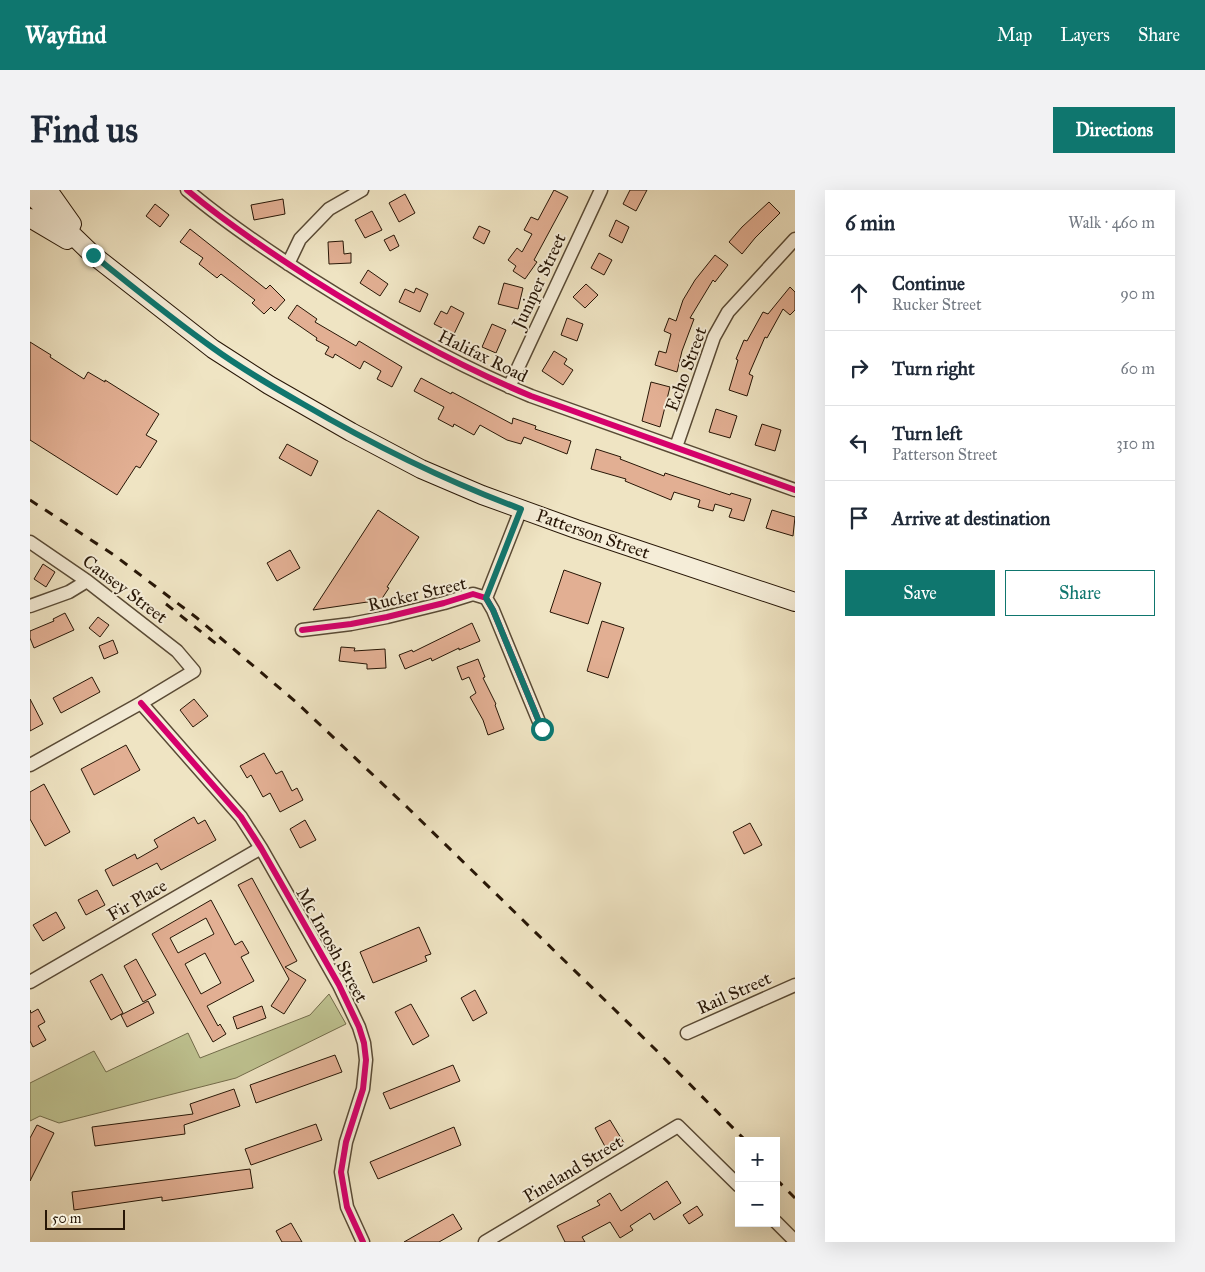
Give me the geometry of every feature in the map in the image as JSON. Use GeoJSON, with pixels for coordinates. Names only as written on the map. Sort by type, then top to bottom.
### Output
{"type":"FeatureCollection","features":[{"type":"Feature","properties":{"kind":"main road"},"geometry":{"type":"LineString","coordinates":[[48,190],[93,255]]}},
{"type":"Feature","properties":{"kind":"main road","name":"Patterson Street"},"geometry":{"type":"LineString","coordinates":[[30,194],[93,255],[213,349],[269,385],[350,432],[422,469],[521,509],[795,602]]}},
{"type":"Feature","properties":{"kind":"main road"},"geometry":{"type":"LineString","coordinates":[[30,218],[93,255]]}},
{"type":"Feature","properties":{"kind":"street","name":"Halifax Road"},"geometry":{"type":"LineString","coordinates":[[187,190],[247,237],[390,327],[509,387],[795,490]]}},
{"type":"Feature","properties":{"kind":"street"},"geometry":{"type":"LineString","coordinates":[[288,264],[300,239],[330,209],[362,190]]}},
{"type":"Feature","properties":{"kind":"street","name":"Juniper Street"},"geometry":{"type":"LineString","coordinates":[[509,387],[601,190]]}},
{"type":"Feature","properties":{"kind":"street","name":"Echo Street"},"geometry":{"type":"LineString","coordinates":[[676,447],[714,337],[728,312],[795,239]]}},
{"type":"Feature","properties":{"kind":"street"},"geometry":{"type":"LineString","coordinates":[[486,598],[521,509]]}},
{"type":"Feature","properties":{"kind":"street","name":"Causey Street"},"geometry":{"type":"LineString","coordinates":[[30,542],[87,581],[176,651],[194,671],[141,704]]}},
{"type":"Feature","properties":{"kind":"street"},"geometry":{"type":"LineString","coordinates":[[30,606],[69,592],[87,581]]}},
{"type":"Feature","properties":{"kind":"street","name":"Rucker Street"},"geometry":{"type":"LineString","coordinates":[[302,630],[387,617],[473,594],[486,598],[493,610],[542,729]]}},
{"type":"Feature","properties":{"kind":"street"},"geometry":{"type":"LineString","coordinates":[[30,765],[141,704]]}},
{"type":"Feature","properties":{"kind":"street","name":"Mc Intosh Street"},"geometry":{"type":"LineString","coordinates":[[141,704],[241,817],[261,848],[339,985],[359,1027],[364,1043],[366,1060],[363,1089],[346,1142],[341,1172],[347,1207],[363,1242]]}},
{"type":"Feature","properties":{"kind":"street","name":"Fir Place"},"geometry":{"type":"LineString","coordinates":[[30,982],[261,848]]}},
{"type":"Feature","properties":{"kind":"street","name":"Rail Street"},"geometry":{"type":"LineString","coordinates":[[687,1033],[795,985]]}},
{"type":"Feature","properties":{"kind":"street","name":"Pineland Street"},"geometry":{"type":"LineString","coordinates":[[485,1242],[678,1126],[735,1182]]}},
{"type":"Feature","properties":{"kind":"street"},"geometry":{"type":"LineString","coordinates":[[780,1226],[795,1241]]}},
{"type":"Feature","properties":{"kind":"green space"},"geometry":{"type":"Polygon","coordinates":[[[329,994],[346,1024],[236,1078],[59,1123],[40,1116],[30,1121],[30,1083],[94,1051],[106,1072],[188,1033],[200,1058],[310,1015],[329,994]]]}},
{"type":"Feature","properties":{"kind":"building"},"geometry":{"type":"Polygon","coordinates":[[[554,190],[568,197],[534,260],[537,262],[525,279],[513,271],[516,266],[508,260],[517,248],[522,252],[532,234],[524,230],[531,217],[538,220],[554,190]]]}},
{"type":"Feature","properties":{"kind":"building"},"geometry":{"type":"Polygon","coordinates":[[[630,190],[647,190],[636,211],[623,204],[630,190]]]}},
{"type":"Feature","properties":{"kind":"building"},"geometry":{"type":"Polygon","coordinates":[[[405,194],[415,213],[399,222],[389,203],[405,194]]]}},
{"type":"Feature","properties":{"kind":"building"},"geometry":{"type":"Polygon","coordinates":[[[283,199],[285,214],[254,220],[251,205],[283,199]]]}},
{"type":"Feature","properties":{"kind":"building"},"geometry":{"type":"Polygon","coordinates":[[[769,202],[780,213],[742,254],[729,242],[769,202]]]}},
{"type":"Feature","properties":{"kind":"building"},"geometry":{"type":"Polygon","coordinates":[[[155,204],[169,215],[160,227],[146,216],[155,204]]]}},
{"type":"Feature","properties":{"kind":"building"},"geometry":{"type":"Polygon","coordinates":[[[372,211],[382,230],[365,238],[355,220],[372,211]]]}},
{"type":"Feature","properties":{"kind":"building"},"geometry":{"type":"Polygon","coordinates":[[[616,220],[629,227],[622,243],[609,236],[616,220]]]}},
{"type":"Feature","properties":{"kind":"building"},"geometry":{"type":"Polygon","coordinates":[[[479,226],[490,231],[484,244],[473,238],[479,226]]]}},
{"type":"Feature","properties":{"kind":"building"},"geometry":{"type":"Polygon","coordinates":[[[190,229],[266,289],[270,285],[285,300],[275,311],[271,307],[264,314],[252,303],[255,300],[221,274],[217,278],[199,264],[203,258],[180,242],[190,229]]]}},
{"type":"Feature","properties":{"kind":"building"},"geometry":{"type":"Polygon","coordinates":[[[394,235],[399,246],[390,251],[384,240],[394,235]]]}},
{"type":"Feature","properties":{"kind":"building"},"geometry":{"type":"Polygon","coordinates":[[[343,241],[344,254],[351,253],[351,263],[329,264],[328,242],[343,241]]]}},
{"type":"Feature","properties":{"kind":"building"},"geometry":{"type":"Polygon","coordinates":[[[599,253],[612,260],[604,275],[591,268],[599,253]]]}},
{"type":"Feature","properties":{"kind":"building"},"geometry":{"type":"Polygon","coordinates":[[[715,255],[728,265],[715,282],[713,280],[690,318],[694,319],[682,351],[677,372],[655,365],[659,351],[666,353],[671,334],[664,331],[669,318],[676,321],[683,300],[695,280],[715,255]]]}},
{"type":"Feature","properties":{"kind":"building"},"geometry":{"type":"Polygon","coordinates":[[[368,270],[388,284],[380,296],[360,283],[368,270]]]}},
{"type":"Feature","properties":{"kind":"building"},"geometry":{"type":"Polygon","coordinates":[[[504,283],[523,288],[518,309],[498,304],[504,283]]]}},
{"type":"Feature","properties":{"kind":"building"},"geometry":{"type":"Polygon","coordinates":[[[586,284],[598,295],[585,308],[573,297],[586,284]]]}},
{"type":"Feature","properties":{"kind":"building"},"geometry":{"type":"Polygon","coordinates":[[[790,287],[795,292],[795,310],[790,315],[783,309],[767,338],[765,337],[749,374],[753,376],[747,396],[729,390],[738,360],[736,359],[744,340],[747,341],[763,312],[768,314],[790,287]]]}},
{"type":"Feature","properties":{"kind":"building"},"geometry":{"type":"Polygon","coordinates":[[[416,288],[428,294],[420,312],[399,302],[405,289],[414,293],[416,288]]]}},
{"type":"Feature","properties":{"kind":"building"},"geometry":{"type":"Polygon","coordinates":[[[297,305],[317,319],[315,322],[356,346],[359,341],[402,367],[392,387],[377,379],[381,371],[364,361],[360,369],[335,354],[333,358],[325,354],[329,347],[316,340],[317,338],[288,318],[297,305]]]}},
{"type":"Feature","properties":{"kind":"building"},"geometry":{"type":"Polygon","coordinates":[[[451,306],[464,313],[454,334],[434,324],[441,311],[447,314],[451,306]]]}},
{"type":"Feature","properties":{"kind":"building"},"geometry":{"type":"Polygon","coordinates":[[[567,318],[583,324],[577,341],[561,335],[567,318]]]}},
{"type":"Feature","properties":{"kind":"building"},"geometry":{"type":"Polygon","coordinates":[[[492,324],[506,330],[496,353],[482,347],[492,324]]]}},
{"type":"Feature","properties":{"kind":"building"},"geometry":{"type":"Polygon","coordinates":[[[30,342],[84,379],[88,372],[105,382],[105,380],[159,414],[146,435],[157,441],[140,468],[136,466],[117,495],[30,440],[30,342]]]}},
{"type":"Feature","properties":{"kind":"building"},"geometry":{"type":"Polygon","coordinates":[[[554,351],[567,359],[564,364],[573,370],[563,385],[542,371],[554,351]]]}},
{"type":"Feature","properties":{"kind":"building"},"geometry":{"type":"Polygon","coordinates":[[[421,378],[512,424],[513,418],[536,426],[535,429],[571,441],[567,454],[524,437],[521,444],[507,440],[480,425],[474,435],[454,424],[453,427],[438,419],[444,407],[414,391],[421,378]]]}},
{"type":"Feature","properties":{"kind":"building"},"geometry":{"type":"Polygon","coordinates":[[[651,382],[670,387],[660,427],[642,421],[651,382]]]}},
{"type":"Feature","properties":{"kind":"building"},"geometry":{"type":"Polygon","coordinates":[[[716,409],[737,416],[730,438],[709,432],[716,409]]]}},
{"type":"Feature","properties":{"kind":"building"},"geometry":{"type":"Polygon","coordinates":[[[762,424],[781,430],[775,451],[755,445],[762,424]]]}},
{"type":"Feature","properties":{"kind":"building"},"geometry":{"type":"Polygon","coordinates":[[[287,444],[318,461],[311,476],[279,458],[287,444]]]}},
{"type":"Feature","properties":{"kind":"building"},"geometry":{"type":"Polygon","coordinates":[[[596,449],[621,457],[620,459],[664,476],[665,473],[730,495],[731,493],[751,499],[744,521],[729,517],[732,509],[715,504],[713,511],[698,507],[700,500],[674,492],[671,500],[625,481],[626,479],[591,469],[596,449]]]}},
{"type":"Feature","properties":{"kind":"building"},"geometry":{"type":"Polygon","coordinates":[[[378,510],[419,537],[387,587],[389,588],[381,600],[313,610],[378,510]]]}},
{"type":"Feature","properties":{"kind":"building"},"geometry":{"type":"Polygon","coordinates":[[[772,510],[795,517],[793,536],[766,528],[772,510]]]}},
{"type":"Feature","properties":{"kind":"building"},"geometry":{"type":"Polygon","coordinates":[[[290,550],[300,568],[277,581],[267,563],[290,550]]]}},
{"type":"Feature","properties":{"kind":"building"},"geometry":{"type":"Polygon","coordinates":[[[43,564],[55,572],[46,587],[34,579],[43,564]]]}},
{"type":"Feature","properties":{"kind":"building"},"geometry":{"type":"Polygon","coordinates":[[[564,570],[601,583],[588,624],[550,612],[564,570]]]}},
{"type":"Feature","properties":{"kind":"building"},"geometry":{"type":"Polygon","coordinates":[[[65,613],[74,630],[34,648],[30,638],[30,631],[54,621],[53,619],[65,613]]]}},
{"type":"Feature","properties":{"kind":"building"},"geometry":{"type":"Polygon","coordinates":[[[98,617],[109,625],[100,637],[89,628],[98,617]]]}},
{"type":"Feature","properties":{"kind":"building"},"geometry":{"type":"Polygon","coordinates":[[[602,621],[624,628],[608,678],[587,671],[602,621]]]}},
{"type":"Feature","properties":{"kind":"building"},"geometry":{"type":"Polygon","coordinates":[[[472,623],[480,641],[459,650],[459,648],[432,661],[431,658],[405,669],[399,655],[412,650],[413,652],[472,623]]]}},
{"type":"Feature","properties":{"kind":"building"},"geometry":{"type":"Polygon","coordinates":[[[113,640],[118,653],[104,659],[99,646],[113,640]]]}},
{"type":"Feature","properties":{"kind":"building"},"geometry":{"type":"Polygon","coordinates":[[[341,647],[355,648],[354,651],[385,649],[386,668],[367,669],[367,664],[339,661],[341,647]]]}},
{"type":"Feature","properties":{"kind":"building"},"geometry":{"type":"Polygon","coordinates":[[[478,659],[485,677],[483,678],[496,704],[504,729],[488,735],[483,720],[470,697],[476,693],[469,677],[462,680],[457,667],[478,659]]]}},
{"type":"Feature","properties":{"kind":"building"},"geometry":{"type":"Polygon","coordinates":[[[92,677],[100,692],[61,713],[53,698],[92,677]]]}},
{"type":"Feature","properties":{"kind":"building"},"geometry":{"type":"Polygon","coordinates":[[[30,699],[43,724],[30,731],[30,699]]]}},
{"type":"Feature","properties":{"kind":"building"},"geometry":{"type":"Polygon","coordinates":[[[194,699],[208,716],[193,727],[180,710],[194,699]]]}},
{"type":"Feature","properties":{"kind":"building"},"geometry":{"type":"Polygon","coordinates":[[[126,745],[140,770],[94,795],[81,769],[126,745]]]}},
{"type":"Feature","properties":{"kind":"building"},"geometry":{"type":"Polygon","coordinates":[[[264,753],[276,774],[282,771],[292,791],[297,788],[303,800],[280,812],[270,793],[263,797],[251,775],[247,778],[240,766],[264,753]]]}},
{"type":"Feature","properties":{"kind":"building"},"geometry":{"type":"Polygon","coordinates":[[[44,784],[70,832],[45,846],[30,819],[30,792],[44,784]]]}},
{"type":"Feature","properties":{"kind":"building"},"geometry":{"type":"Polygon","coordinates":[[[194,817],[198,824],[205,820],[216,840],[161,870],[157,863],[113,886],[105,870],[135,854],[137,859],[158,847],[154,840],[194,817]]]}},
{"type":"Feature","properties":{"kind":"building"},"geometry":{"type":"Polygon","coordinates":[[[305,820],[316,840],[300,848],[290,829],[305,820]]]}},
{"type":"Feature","properties":{"kind":"building"},"geometry":{"type":"Polygon","coordinates":[[[750,823],[762,845],[744,854],[733,832],[750,823]]]}},
{"type":"Feature","properties":{"kind":"building"},"geometry":{"type":"Polygon","coordinates":[[[252,878],[297,961],[285,967],[306,980],[284,1014],[271,1006],[289,979],[238,885],[252,878]]]}},
{"type":"Feature","properties":{"kind":"building"},"geometry":{"type":"Polygon","coordinates":[[[97,890],[105,905],[86,915],[78,900],[97,890]]]}},
{"type":"Feature","properties":{"kind":"building"},"geometry":{"type":"Polygon","coordinates":[[[211,900],[235,945],[242,941],[249,953],[241,957],[254,981],[207,1006],[218,1026],[220,1024],[226,1034],[213,1042],[152,934],[211,900]],[[206,918],[170,938],[178,953],[214,934],[206,918]],[[205,953],[185,964],[201,994],[221,983],[205,953]]]}},
{"type":"Feature","properties":{"kind":"building"},"geometry":{"type":"Polygon","coordinates":[[[56,912],[65,928],[43,941],[33,925],[56,912]]]}},
{"type":"Feature","properties":{"kind":"building"},"geometry":{"type":"Polygon","coordinates":[[[419,927],[431,954],[425,956],[427,961],[373,983],[360,952],[419,927]]]}},
{"type":"Feature","properties":{"kind":"building"},"geometry":{"type":"Polygon","coordinates":[[[136,959],[156,995],[143,1002],[124,966],[136,959]]]}},
{"type":"Feature","properties":{"kind":"building"},"geometry":{"type":"Polygon","coordinates":[[[102,974],[123,1013],[111,1020],[90,981],[102,974]]]}},
{"type":"Feature","properties":{"kind":"building"},"geometry":{"type":"Polygon","coordinates":[[[475,990],[487,1013],[473,1021],[461,998],[475,990]]]}},
{"type":"Feature","properties":{"kind":"building"},"geometry":{"type":"Polygon","coordinates":[[[148,1001],[154,1013],[127,1027],[121,1015],[148,1001]]]}},
{"type":"Feature","properties":{"kind":"building"},"geometry":{"type":"Polygon","coordinates":[[[411,1004],[429,1036],[413,1045],[395,1012],[411,1004]]]}},
{"type":"Feature","properties":{"kind":"building"},"geometry":{"type":"Polygon","coordinates":[[[262,1006],[266,1018],[237,1029],[233,1017],[262,1006]]]}},
{"type":"Feature","properties":{"kind":"building"},"geometry":{"type":"Polygon","coordinates":[[[38,1009],[45,1022],[38,1026],[46,1040],[33,1047],[30,1041],[30,1010],[31,1013],[38,1009]]]}},
{"type":"Feature","properties":{"kind":"building"},"geometry":{"type":"Polygon","coordinates":[[[335,1055],[342,1072],[256,1103],[250,1085],[335,1055]]]}},
{"type":"Feature","properties":{"kind":"building"},"geometry":{"type":"Polygon","coordinates":[[[453,1065],[460,1081],[390,1109],[383,1093],[453,1065]]]}},
{"type":"Feature","properties":{"kind":"building"},"geometry":{"type":"Polygon","coordinates":[[[234,1089],[240,1106],[184,1125],[185,1134],[95,1146],[92,1127],[193,1114],[190,1104],[234,1089]]]}},
{"type":"Feature","properties":{"kind":"building"},"geometry":{"type":"Polygon","coordinates":[[[610,1120],[624,1143],[608,1152],[595,1128],[610,1120]]]}},
{"type":"Feature","properties":{"kind":"building"},"geometry":{"type":"Polygon","coordinates":[[[316,1124],[322,1140],[251,1165],[245,1149],[316,1124]]]}},
{"type":"Feature","properties":{"kind":"building"},"geometry":{"type":"Polygon","coordinates":[[[37,1125],[54,1133],[30,1181],[30,1138],[37,1125]]]}},
{"type":"Feature","properties":{"kind":"building"},"geometry":{"type":"Polygon","coordinates":[[[454,1127],[461,1145],[378,1179],[370,1162],[454,1127]]]}},
{"type":"Feature","properties":{"kind":"building"},"geometry":{"type":"Polygon","coordinates":[[[250,1169],[253,1188],[162,1201],[162,1197],[74,1210],[72,1192],[250,1169]]]}},
{"type":"Feature","properties":{"kind":"building"},"geometry":{"type":"Polygon","coordinates":[[[667,1181],[681,1203],[654,1220],[650,1213],[630,1226],[633,1230],[620,1238],[610,1222],[582,1237],[585,1242],[565,1242],[557,1226],[600,1205],[597,1201],[610,1193],[621,1211],[667,1181]]]}},
{"type":"Feature","properties":{"kind":"building"},"geometry":{"type":"Polygon","coordinates":[[[697,1206],[703,1215],[689,1224],[683,1215],[697,1206]]]}},
{"type":"Feature","properties":{"kind":"building"},"geometry":{"type":"Polygon","coordinates":[[[453,1214],[462,1229],[439,1242],[404,1242],[453,1214]]]}},
{"type":"Feature","properties":{"kind":"building"},"geometry":{"type":"Polygon","coordinates":[[[291,1223],[302,1242],[282,1242],[276,1231],[291,1223]]]}},
{"type":"Feature","properties":{"kind":"railway"},"geometry":{"type":"LineString","coordinates":[[30,500],[114,555],[197,618],[296,702],[409,809],[655,1049],[742,1137]]}},
{"type":"Feature","properties":{"kind":"railway"},"geometry":{"type":"LineString","coordinates":[[166,604],[219,646]]}},
{"type":"Feature","properties":{"kind":"railway"},"geometry":{"type":"LineString","coordinates":[[779,1182],[795,1198]]}},
{"type":"Feature","properties":{"kind":"cycle path"},"geometry":{"type":"LineString","coordinates":[[187,190],[247,236],[310,278],[391,327],[502,384],[795,490]]}},
{"type":"Feature","properties":{"kind":"cycle path"},"geometry":{"type":"LineString","coordinates":[[302,630],[387,617],[473,594],[486,598],[493,610],[542,729]]}},
{"type":"Feature","properties":{"kind":"cycle path"},"geometry":{"type":"LineString","coordinates":[[141,703],[241,817],[261,848],[339,985],[359,1027],[364,1043],[366,1060],[363,1089],[346,1142],[341,1172],[347,1207],[363,1242]]}},
{"type":"Feature","properties":{"kind":"route"},"geometry":{"type":"LineString","coordinates":[[93,255],[213,349],[269,385],[350,432],[422,469],[521,509],[486,598],[493,610],[542,729]]}}]}
